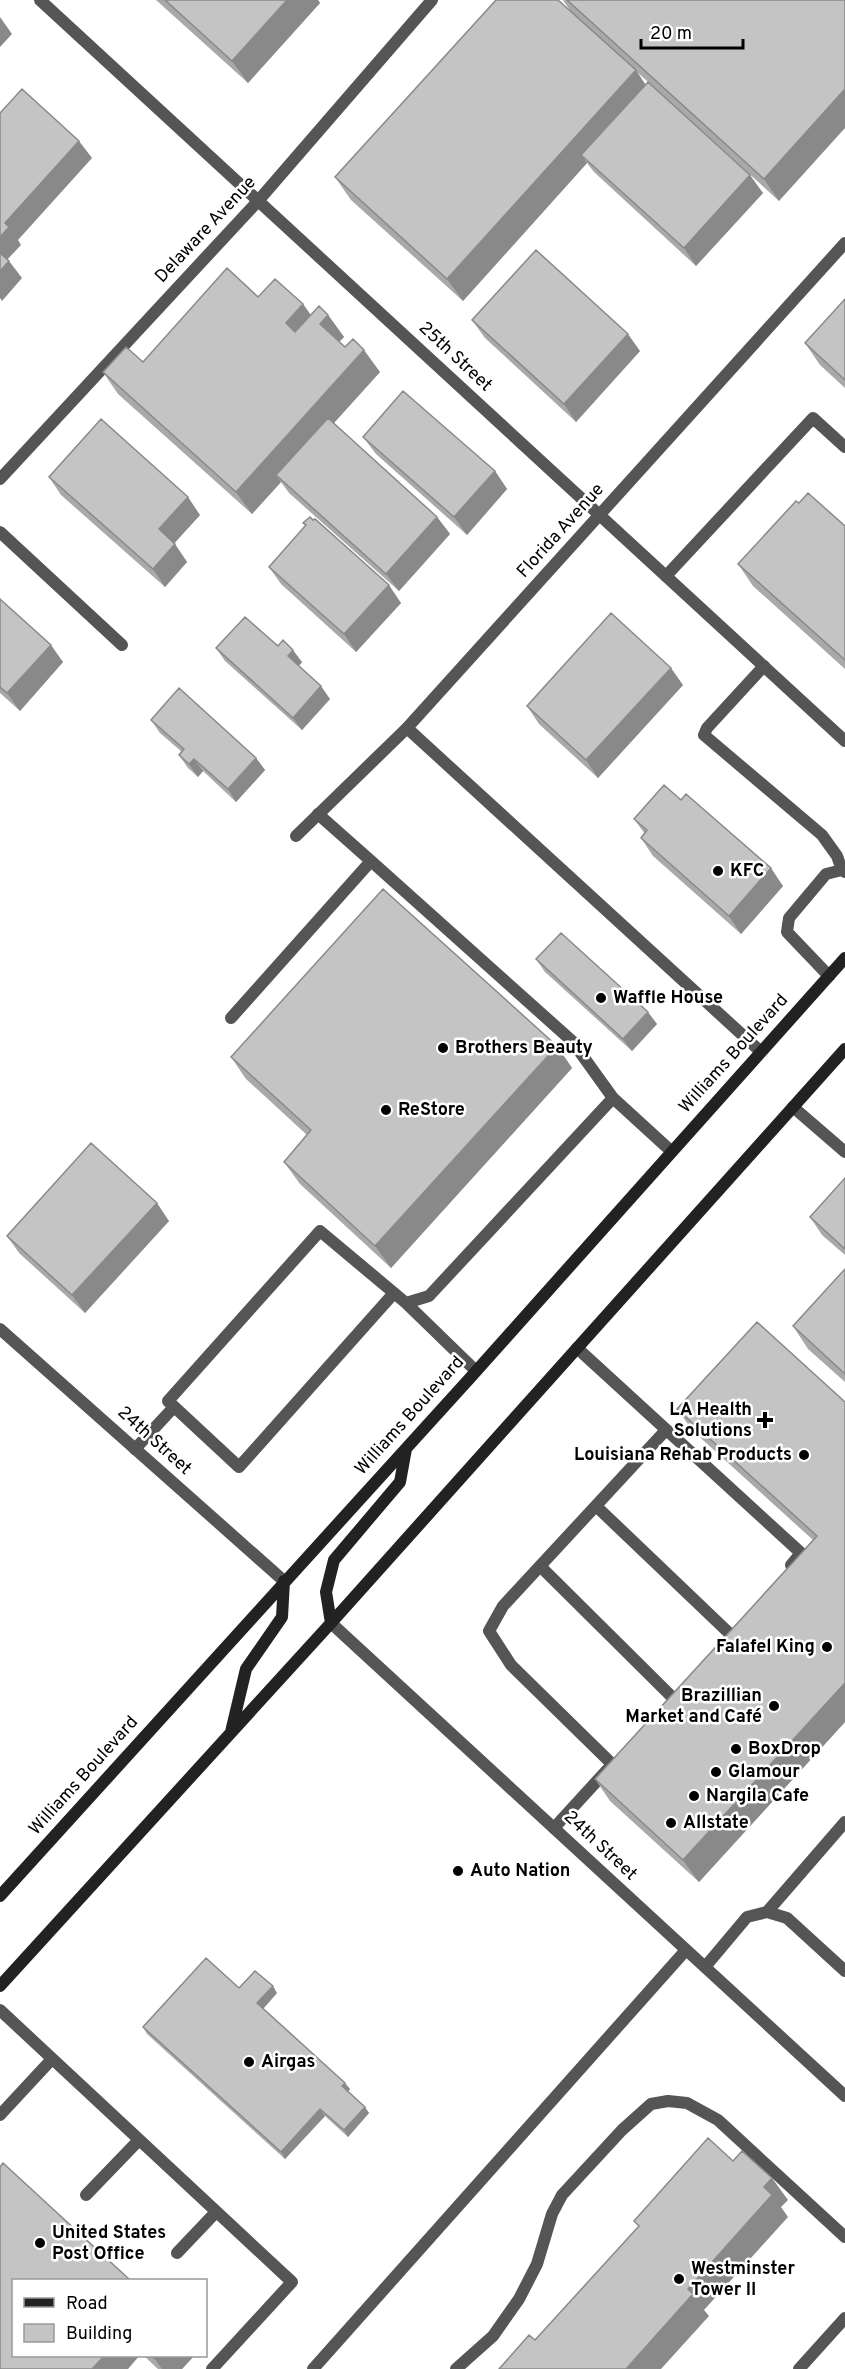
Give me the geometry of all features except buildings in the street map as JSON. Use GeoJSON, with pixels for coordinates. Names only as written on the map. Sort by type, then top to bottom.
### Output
{"type":"FeatureCollection","features":[{"type":"Feature","properties":{"kind":"main road","name":"Williams Boulevard"},"geometry":{"type":"LineString","coordinates":[[0,1896],[476,1371],[845,958]]}},
{"type":"Feature","properties":{"kind":"main road"},"geometry":{"type":"LineString","coordinates":[[0,1986],[331,1623],[845,1049]]}},
{"type":"Feature","properties":{"kind":"main road"},"geometry":{"type":"LineString","coordinates":[[331,1623],[326,1592],[334,1560],[400,1482],[406,1448]]}},
{"type":"Feature","properties":{"kind":"main road"},"geometry":{"type":"LineString","coordinates":[[230,1733],[246,1669],[282,1617],[284,1581]]}},
{"type":"Feature","properties":{"kind":"street","name":"25th Street"},"geometry":{"type":"LineString","coordinates":[[40,0],[845,741]]}},
{"type":"Feature","properties":{"kind":"street","name":"Delaware Avenue"},"geometry":{"type":"LineString","coordinates":[[0,478],[258,201],[432,0]]}},
{"type":"Feature","properties":{"kind":"street","name":"Florida Avenue"},"geometry":{"type":"LineString","coordinates":[[296,836],[407,728],[845,243]]}},
{"type":"Feature","properties":{"kind":"street"},"geometry":{"type":"LineString","coordinates":[[666,576],[813,418],[845,447]]}},
{"type":"Feature","properties":{"kind":"street"},"geometry":{"type":"LineString","coordinates":[[0,532],[122,645]]}},
{"type":"Feature","properties":{"kind":"street"},"geometry":{"type":"LineString","coordinates":[[764,666],[707,728],[704,735],[822,835],[837,856],[843,871],[826,874],[789,918],[787,932],[830,976]]}},
{"type":"Feature","properties":{"kind":"street"},"geometry":{"type":"LineString","coordinates":[[407,728],[760,1052]]}},
{"type":"Feature","properties":{"kind":"street"},"geometry":{"type":"LineString","coordinates":[[318,814],[572,1041],[614,1098],[671,1151]]}},
{"type":"Feature","properties":{"kind":"street"},"geometry":{"type":"LineString","coordinates":[[231,1018],[372,861]]}},
{"type":"Feature","properties":{"kind":"street"},"geometry":{"type":"LineString","coordinates":[[406,1304],[429,1296],[614,1098]]}},
{"type":"Feature","properties":{"kind":"street"},"geometry":{"type":"LineString","coordinates":[[793,1107],[845,1152]]}},
{"type":"Feature","properties":{"kind":"street"},"geometry":{"type":"LineString","coordinates":[[394,1293],[239,1467],[168,1401],[320,1231],[394,1293],[476,1371]]}},
{"type":"Feature","properties":{"kind":"street","name":"24th Street"},"geometry":{"type":"LineString","coordinates":[[0,1329],[284,1581]]}},
{"type":"Feature","properties":{"kind":"street"},"geometry":{"type":"LineString","coordinates":[[577,1348],[801,1553],[780,1577]]}},
{"type":"Feature","properties":{"kind":"street"},"geometry":{"type":"LineString","coordinates":[[135,1449],[174,1407]]}},
{"type":"Feature","properties":{"kind":"street"},"geometry":{"type":"LineString","coordinates":[[554,1828],[616,1760],[511,1665],[489,1631],[503,1606],[666,1430]]}},
{"type":"Feature","properties":{"kind":"street"},"geometry":{"type":"LineString","coordinates":[[596,1506],[729,1633]]}},
{"type":"Feature","properties":{"kind":"street"},"geometry":{"type":"LineString","coordinates":[[540,1566],[672,1697]]}},
{"type":"Feature","properties":{"kind":"street","name":"24th Street"},"geometry":{"type":"LineString","coordinates":[[331,1623],[845,2096]]}},
{"type":"Feature","properties":{"kind":"street"},"geometry":{"type":"LineString","coordinates":[[767,1912],[845,1822]]}},
{"type":"Feature","properties":{"kind":"street"},"geometry":{"type":"LineString","coordinates":[[705,1967],[747,1917],[767,1912],[787,1918],[845,1971]]}},
{"type":"Feature","properties":{"kind":"street"},"geometry":{"type":"LineString","coordinates":[[313,2369],[686,1950]]}},
{"type":"Feature","properties":{"kind":"street"},"geometry":{"type":"LineString","coordinates":[[0,2010],[292,2282],[212,2369]]}},
{"type":"Feature","properties":{"kind":"street"},"geometry":{"type":"LineString","coordinates":[[0,2115],[52,2059]]}},
{"type":"Feature","properties":{"kind":"street"},"geometry":{"type":"LineString","coordinates":[[456,2369],[493,2336],[519,2299],[537,2264],[552,2214],[562,2195],[622,2130],[651,2104],[668,2101],[687,2103],[718,2120],[845,2237]]}},
{"type":"Feature","properties":{"kind":"street"},"geometry":{"type":"LineString","coordinates":[[86,2195],[139,2140]]}},
{"type":"Feature","properties":{"kind":"street"},"geometry":{"type":"LineString","coordinates":[[177,2253],[216,2212]]}},
{"type":"Feature","properties":{"kind":"street"},"geometry":{"type":"LineString","coordinates":[[799,2369],[845,2318]]}},
{"type":"Feature","properties":{"kind":"place","name":"KFC"},"geometry":{"type":"Point","coordinates":[718,871]}},
{"type":"Feature","properties":{"kind":"place","name":"Waffle House"},"geometry":{"type":"Point","coordinates":[601,998]}},
{"type":"Feature","properties":{"kind":"place","name":"Brothers Beauty"},"geometry":{"type":"Point","coordinates":[443,1048]}},
{"type":"Feature","properties":{"kind":"place","name":"ReStore"},"geometry":{"type":"Point","coordinates":[386,1110]}},
{"type":"Feature","properties":{"kind":"place","name":"LA Health Solutions"},"geometry":{"type":"Point","coordinates":[765,1420]}},
{"type":"Feature","properties":{"kind":"place","name":"Louisiana Rehab Products"},"geometry":{"type":"Point","coordinates":[804,1455]}},
{"type":"Feature","properties":{"kind":"place","name":"Falafel King"},"geometry":{"type":"Point","coordinates":[827,1647]}},
{"type":"Feature","properties":{"kind":"place","name":"Brazillian Market and Café"},"geometry":{"type":"Point","coordinates":[774,1706]}},
{"type":"Feature","properties":{"kind":"place","name":"BoxDrop"},"geometry":{"type":"Point","coordinates":[736,1749]}},
{"type":"Feature","properties":{"kind":"place","name":"Glamour"},"geometry":{"type":"Point","coordinates":[716,1772]}},
{"type":"Feature","properties":{"kind":"place","name":"Nargila Cafe"},"geometry":{"type":"Point","coordinates":[694,1796]}},
{"type":"Feature","properties":{"kind":"place","name":"Allstate"},"geometry":{"type":"Point","coordinates":[671,1823]}},
{"type":"Feature","properties":{"kind":"place","name":"Auto Nation"},"geometry":{"type":"Point","coordinates":[458,1871]}},
{"type":"Feature","properties":{"kind":"place","name":"Airgas"},"geometry":{"type":"Point","coordinates":[249,2062]}},
{"type":"Feature","properties":{"kind":"place","name":"United States Post Office"},"geometry":{"type":"Point","coordinates":[40,2243]}},
{"type":"Feature","properties":{"kind":"place","name":"Westminster Tower II"},"geometry":{"type":"Point","coordinates":[679,2279]}}]}
